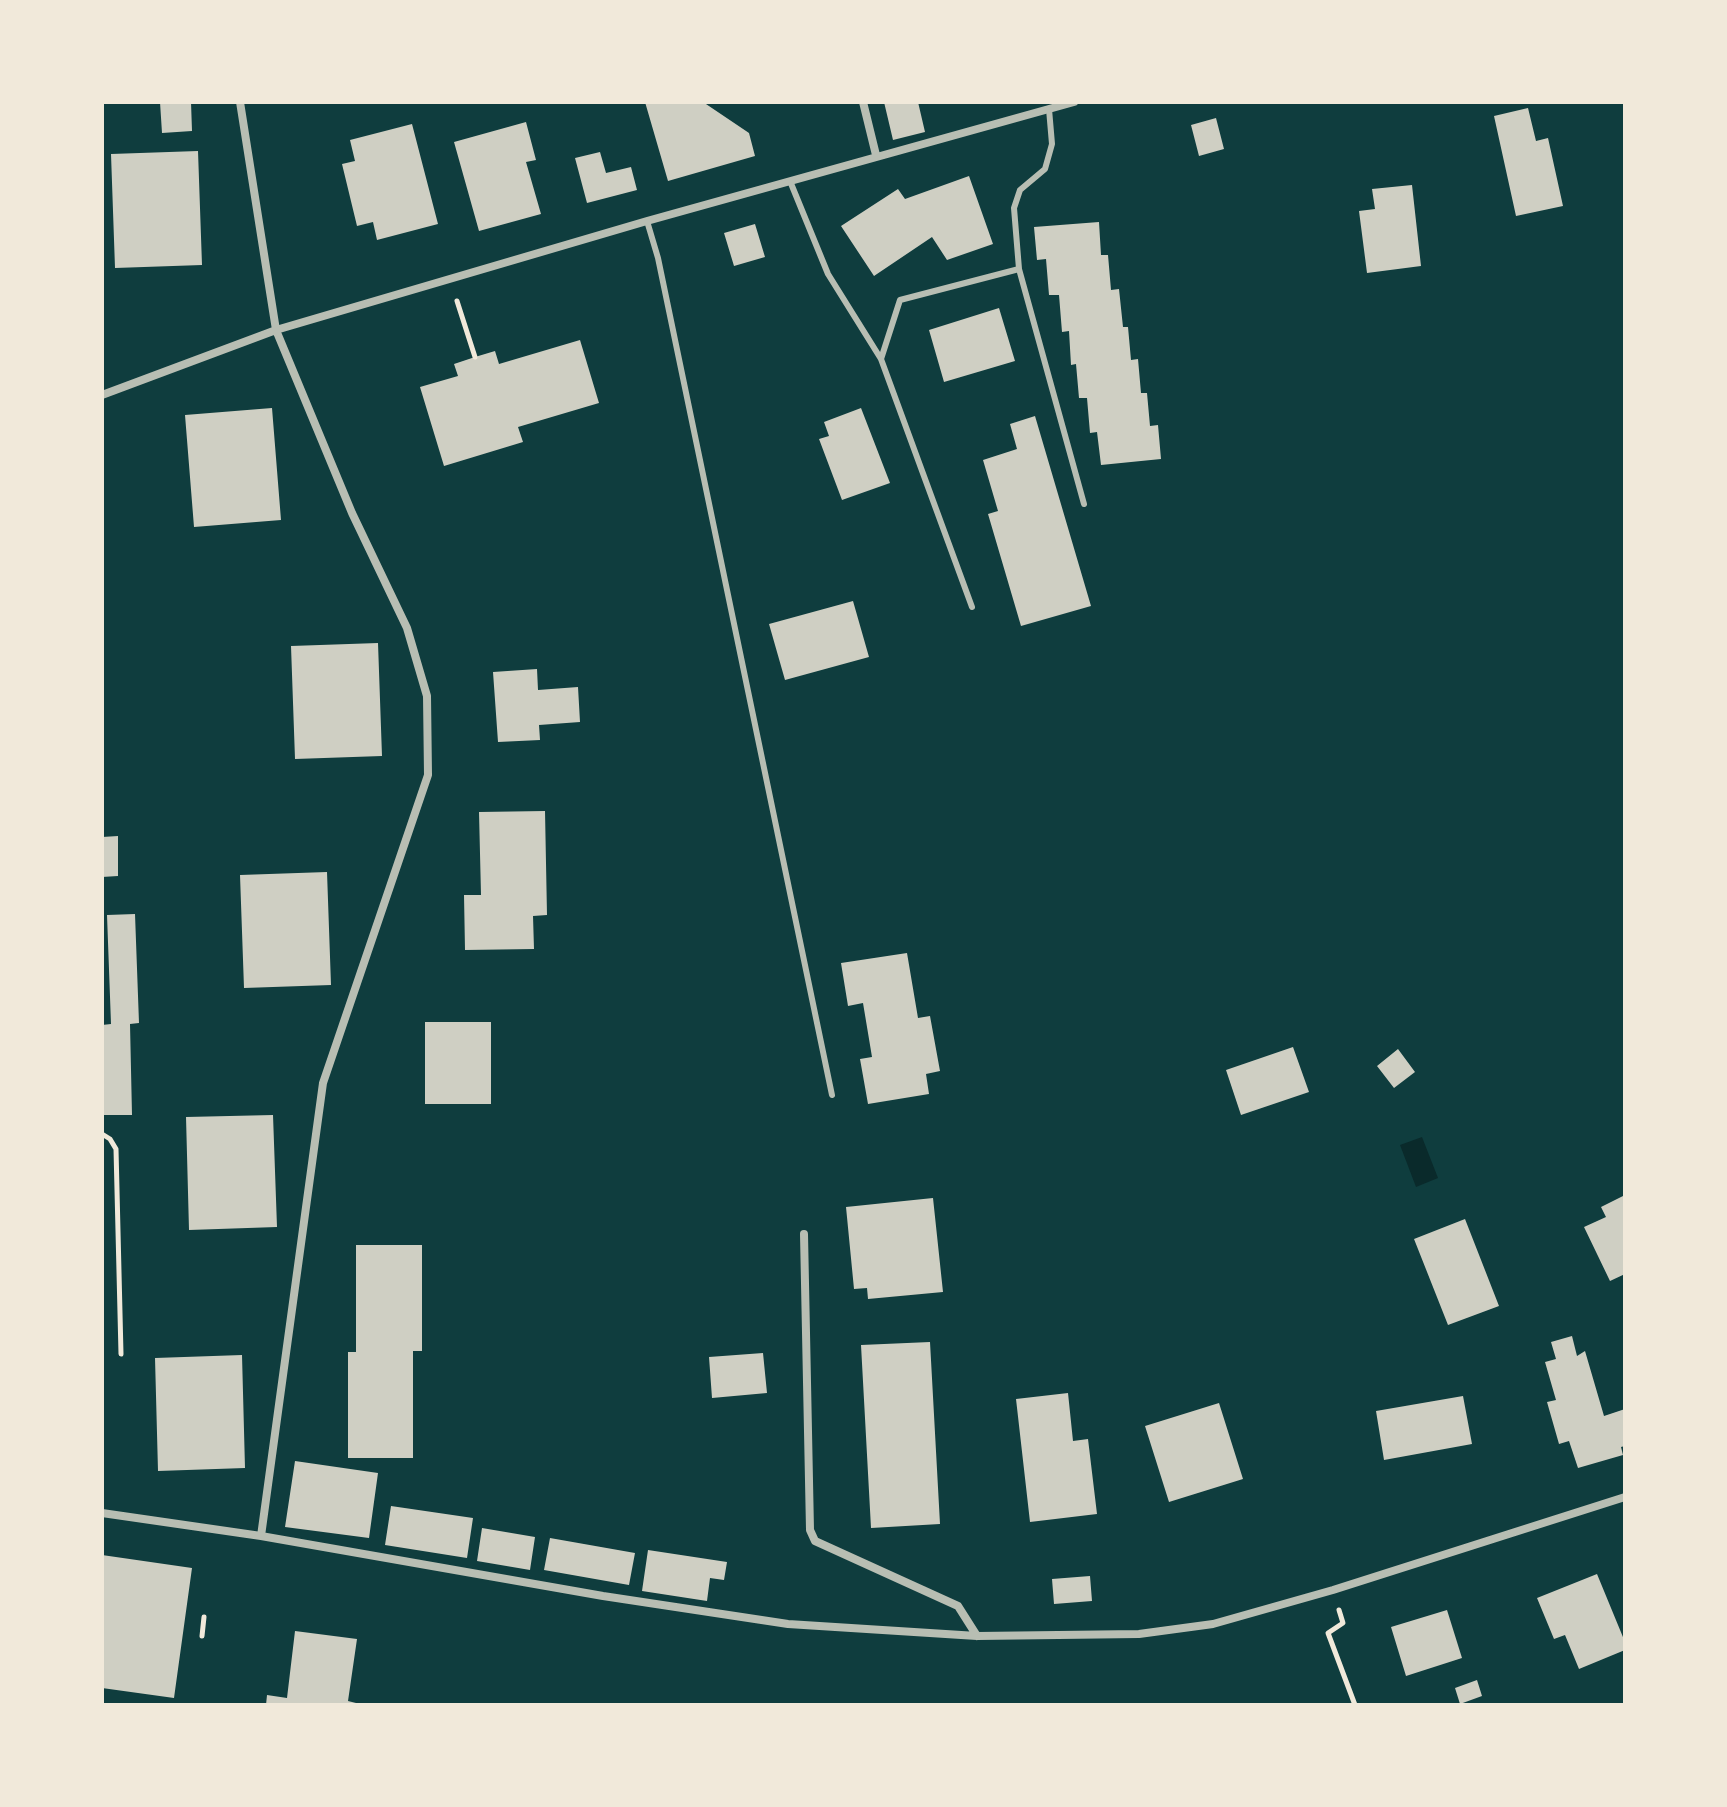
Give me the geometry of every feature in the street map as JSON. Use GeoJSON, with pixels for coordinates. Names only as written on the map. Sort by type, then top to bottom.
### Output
{"type":"FeatureCollection","features":[{"type":"Feature","properties":{"kind":"street"},"geometry":{"type":"LineString","coordinates":[[240,102],[276,330],[352,513],[407,628],[427,696],[428,775],[323,1083],[261,1536]]}},
{"type":"Feature","properties":{"kind":"street"},"geometry":{"type":"LineString","coordinates":[[863,102],[876,155]]}},
{"type":"Feature","properties":{"kind":"street"},"geometry":{"type":"LineString","coordinates":[[102,395],[276,330],[876,155],[1074,102]]}},
{"type":"Feature","properties":{"kind":"street"},"geometry":{"type":"LineString","coordinates":[[804,1234],[810,1530],[815,1541],[958,1606],[977,1636]]}},
{"type":"Feature","properties":{"kind":"street"},"geometry":{"type":"LineString","coordinates":[[102,1513],[261,1536],[603,1596],[788,1624],[977,1636],[1139,1634],[1213,1624],[1333,1590],[1625,1497]]}},
{"type":"Feature","properties":{"kind":"lane"},"geometry":{"type":"LineString","coordinates":[[1049,109],[1052,144],[1045,169],[1020,190],[1014,208],[1019,269],[1084,504]]}},
{"type":"Feature","properties":{"kind":"lane"},"geometry":{"type":"LineString","coordinates":[[790,181],[828,274],[881,359],[972,607]]}},
{"type":"Feature","properties":{"kind":"lane"},"geometry":{"type":"LineString","coordinates":[[647,221],[658,258],[832,1095]]}},
{"type":"Feature","properties":{"kind":"lane"},"geometry":{"type":"LineString","coordinates":[[881,359],[900,300],[1019,269]]}},
{"type":"Feature","properties":{"kind":"path"},"geometry":{"type":"LineString","coordinates":[[458,305],[475,357]]}},
{"type":"Feature","properties":{"kind":"path"},"geometry":{"type":"LineString","coordinates":[[102,1134],[110,1139],[116,1149],[121,1354]]}},
{"type":"Feature","properties":{"kind":"path"},"geometry":{"type":"LineString","coordinates":[[202,1636],[204,1617]]}},
{"type":"Feature","properties":{"kind":"path"},"geometry":{"type":"LineString","coordinates":[[1343,1623],[1328,1633],[1355,1705]]}},
{"type":"Feature","properties":{"kind":"water"},"geometry":{"type":"Polygon","coordinates":[[[1422,1137],[1438,1178],[1416,1187],[1400,1145],[1422,1137]]]}},
{"type":"Feature","properties":{"kind":"building"},"geometry":{"type":"Polygon","coordinates":[[[160,102],[191,102],[192,131],[162,133],[160,102]]]}},
{"type":"Feature","properties":{"kind":"building"},"geometry":{"type":"Polygon","coordinates":[[[645,102],[703,102],[749,133],[755,156],[668,181],[645,102]]]}},
{"type":"Feature","properties":{"kind":"building"},"geometry":{"type":"Polygon","coordinates":[[[884,102],[918,102],[925,132],[893,140],[884,102]]]}},
{"type":"Feature","properties":{"kind":"building"},"geometry":{"type":"Polygon","coordinates":[[[1528,108],[1536,141],[1548,138],[1563,206],[1516,216],[1494,116],[1528,108]]]}},
{"type":"Feature","properties":{"kind":"building"},"geometry":{"type":"Polygon","coordinates":[[[1216,118],[1224,149],[1199,156],[1191,125],[1216,118]]]}},
{"type":"Feature","properties":{"kind":"building"},"geometry":{"type":"Polygon","coordinates":[[[526,122],[536,160],[526,162],[541,214],[479,231],[454,142],[526,122]]]}},
{"type":"Feature","properties":{"kind":"building"},"geometry":{"type":"Polygon","coordinates":[[[412,124],[438,224],[377,240],[373,222],[357,226],[342,164],[355,161],[350,140],[412,124]]]}},
{"type":"Feature","properties":{"kind":"building"},"geometry":{"type":"Polygon","coordinates":[[[198,151],[202,265],[115,268],[111,154],[198,151]]]}},
{"type":"Feature","properties":{"kind":"building"},"geometry":{"type":"Polygon","coordinates":[[[600,152],[606,173],[631,167],[637,190],[587,203],[575,158],[600,152]]]}},
{"type":"Feature","properties":{"kind":"building"},"geometry":{"type":"Polygon","coordinates":[[[969,176],[993,244],[947,260],[932,237],[874,276],[841,226],[898,189],[905,199],[969,176]]]}},
{"type":"Feature","properties":{"kind":"building"},"geometry":{"type":"Polygon","coordinates":[[[1412,185],[1421,266],[1367,273],[1359,211],[1375,209],[1372,189],[1412,185]]]}},
{"type":"Feature","properties":{"kind":"building"},"geometry":{"type":"Polygon","coordinates":[[[1099,222],[1101,255],[1108,255],[1111,290],[1119,289],[1123,327],[1128,327],[1131,360],[1138,359],[1141,393],[1147,393],[1150,426],[1158,425],[1161,459],[1101,465],[1097,432],[1090,433],[1087,398],[1079,398],[1076,364],[1071,365],[1069,331],[1062,332],[1059,295],[1049,295],[1046,259],[1037,260],[1034,227],[1099,222]]]}},
{"type":"Feature","properties":{"kind":"building"},"geometry":{"type":"Polygon","coordinates":[[[755,224],[765,257],[734,266],[724,233],[755,224]]]}},
{"type":"Feature","properties":{"kind":"building"},"geometry":{"type":"Polygon","coordinates":[[[999,308],[1015,361],[944,382],[929,330],[999,308]]]}},
{"type":"Feature","properties":{"kind":"building"},"geometry":{"type":"Polygon","coordinates":[[[580,340],[599,403],[518,427],[523,442],[444,466],[420,387],[458,376],[454,364],[495,351],[499,364],[580,340]]]}},
{"type":"Feature","properties":{"kind":"building"},"geometry":{"type":"Polygon","coordinates":[[[272,408],[281,520],[194,527],[185,415],[272,408]]]}},
{"type":"Feature","properties":{"kind":"building"},"geometry":{"type":"Polygon","coordinates":[[[861,408],[890,483],[842,500],[819,439],[829,436],[824,422],[861,408]]]}},
{"type":"Feature","properties":{"kind":"building"},"geometry":{"type":"Polygon","coordinates":[[[1035,416],[1091,606],[1021,626],[988,514],[998,511],[983,460],[1017,449],[1010,424],[1035,416]]]}},
{"type":"Feature","properties":{"kind":"building"},"geometry":{"type":"Polygon","coordinates":[[[853,601],[869,657],[785,680],[769,624],[853,601]]]}},
{"type":"Feature","properties":{"kind":"building"},"geometry":{"type":"Polygon","coordinates":[[[378,643],[382,756],[295,759],[291,646],[378,643]]]}},
{"type":"Feature","properties":{"kind":"building"},"geometry":{"type":"Polygon","coordinates":[[[537,669],[538,690],[578,687],[580,722],[539,725],[540,740],[498,742],[493,672],[537,669]]]}},
{"type":"Feature","properties":{"kind":"building"},"geometry":{"type":"Polygon","coordinates":[[[545,811],[547,915],[533,916],[534,949],[465,950],[464,895],[481,895],[479,812],[545,811]]]}},
{"type":"Feature","properties":{"kind":"building"},"geometry":{"type":"Polygon","coordinates":[[[118,836],[118,876],[102,877],[102,837],[118,836]]]}},
{"type":"Feature","properties":{"kind":"building"},"geometry":{"type":"Polygon","coordinates":[[[327,872],[331,985],[244,988],[240,875],[327,872]]]}},
{"type":"Feature","properties":{"kind":"building"},"geometry":{"type":"Polygon","coordinates":[[[135,914],[139,1023],[130,1024],[132,1115],[102,1115],[102,1025],[111,1024],[107,915],[135,914]]]}},
{"type":"Feature","properties":{"kind":"building"},"geometry":{"type":"Polygon","coordinates":[[[907,953],[918,1018],[930,1016],[940,1071],[926,1074],[929,1094],[868,1104],[860,1059],[872,1057],[863,1003],[848,1006],[841,963],[907,953]]]}},
{"type":"Feature","properties":{"kind":"building"},"geometry":{"type":"Polygon","coordinates":[[[425,1022],[491,1022],[491,1104],[425,1104],[425,1022]]]}},
{"type":"Feature","properties":{"kind":"building"},"geometry":{"type":"Polygon","coordinates":[[[1293,1047],[1309,1092],[1241,1115],[1226,1070],[1293,1047]]]}},
{"type":"Feature","properties":{"kind":"building"},"geometry":{"type":"Polygon","coordinates":[[[1398,1049],[1415,1072],[1394,1088],[1377,1066],[1398,1049]]]}},
{"type":"Feature","properties":{"kind":"building"},"geometry":{"type":"Polygon","coordinates":[[[273,1115],[277,1227],[189,1230],[186,1117],[273,1115]]]}},
{"type":"Feature","properties":{"kind":"building"},"geometry":{"type":"Polygon","coordinates":[[[1625,1195],[1625,1274],[1610,1281],[1584,1227],[1606,1217],[1601,1207],[1625,1195]]]}},
{"type":"Feature","properties":{"kind":"building"},"geometry":{"type":"Polygon","coordinates":[[[933,1198],[943,1292],[868,1299],[867,1288],[854,1289],[846,1207],[933,1198]]]}},
{"type":"Feature","properties":{"kind":"building"},"geometry":{"type":"Polygon","coordinates":[[[1465,1219],[1499,1306],[1448,1325],[1414,1239],[1465,1219]]]}},
{"type":"Feature","properties":{"kind":"building"},"geometry":{"type":"Polygon","coordinates":[[[356,1245],[422,1245],[422,1351],[413,1351],[413,1458],[348,1458],[348,1352],[356,1352],[356,1245]]]}},
{"type":"Feature","properties":{"kind":"building"},"geometry":{"type":"Polygon","coordinates":[[[1572,1336],[1577,1356],[1585,1351],[1604,1416],[1625,1409],[1623,1455],[1578,1468],[1569,1441],[1559,1444],[1547,1402],[1556,1400],[1545,1362],[1556,1359],[1551,1342],[1572,1336]]]}},
{"type":"Feature","properties":{"kind":"building"},"geometry":{"type":"Polygon","coordinates":[[[930,1342],[940,1524],[871,1528],[861,1345],[930,1342]]]}},
{"type":"Feature","properties":{"kind":"building"},"geometry":{"type":"Polygon","coordinates":[[[763,1353],[767,1393],[712,1398],[709,1357],[763,1353]]]}},
{"type":"Feature","properties":{"kind":"building"},"geometry":{"type":"Polygon","coordinates":[[[242,1355],[245,1468],[158,1471],[155,1358],[242,1355]]]}},
{"type":"Feature","properties":{"kind":"building"},"geometry":{"type":"Polygon","coordinates":[[[1068,1393],[1073,1441],[1088,1439],[1097,1514],[1030,1522],[1016,1399],[1068,1393]]]}},
{"type":"Feature","properties":{"kind":"building"},"geometry":{"type":"Polygon","coordinates":[[[1463,1396],[1472,1444],[1384,1460],[1376,1411],[1463,1396]]]}},
{"type":"Feature","properties":{"kind":"building"},"geometry":{"type":"Polygon","coordinates":[[[1219,1403],[1243,1479],[1169,1502],[1145,1426],[1219,1403]]]}},
{"type":"Feature","properties":{"kind":"building"},"geometry":{"type":"Polygon","coordinates":[[[295,1461],[378,1473],[369,1538],[285,1527],[295,1461]]]}},
{"type":"Feature","properties":{"kind":"building"},"geometry":{"type":"Polygon","coordinates":[[[391,1506],[473,1518],[467,1558],[385,1545],[391,1506]]]}},
{"type":"Feature","properties":{"kind":"building"},"geometry":{"type":"Polygon","coordinates":[[[482,1528],[535,1537],[530,1570],[477,1561],[482,1528]]]}},
{"type":"Feature","properties":{"kind":"building"},"geometry":{"type":"Polygon","coordinates":[[[550,1538],[635,1553],[629,1585],[544,1570],[550,1538]]]}},
{"type":"Feature","properties":{"kind":"building"},"geometry":{"type":"Polygon","coordinates":[[[648,1550],[727,1562],[724,1580],[710,1578],[707,1601],[642,1591],[648,1550]]]}},
{"type":"Feature","properties":{"kind":"building"},"geometry":{"type":"Polygon","coordinates":[[[102,1555],[192,1568],[174,1698],[102,1688],[102,1555]]]}},
{"type":"Feature","properties":{"kind":"building"},"geometry":{"type":"Polygon","coordinates":[[[1597,1574],[1625,1642],[1625,1650],[1579,1669],[1565,1635],[1554,1639],[1537,1598],[1597,1574]]]}},
{"type":"Feature","properties":{"kind":"building"},"geometry":{"type":"Polygon","coordinates":[[[1090,1576],[1092,1601],[1054,1604],[1052,1579],[1090,1576]]]}},
{"type":"Feature","properties":{"kind":"building"},"geometry":{"type":"Polygon","coordinates":[[[1447,1610],[1462,1658],[1406,1676],[1391,1627],[1447,1610]]]}},
{"type":"Feature","properties":{"kind":"building"},"geometry":{"type":"Polygon","coordinates":[[[295,1631],[357,1639],[348,1701],[364,1705],[266,1705],[267,1695],[287,1698],[295,1631]]]}},
{"type":"Feature","properties":{"kind":"building"},"geometry":{"type":"Polygon","coordinates":[[[1477,1680],[1482,1696],[1460,1704],[1455,1688],[1477,1680]]]}}]}
